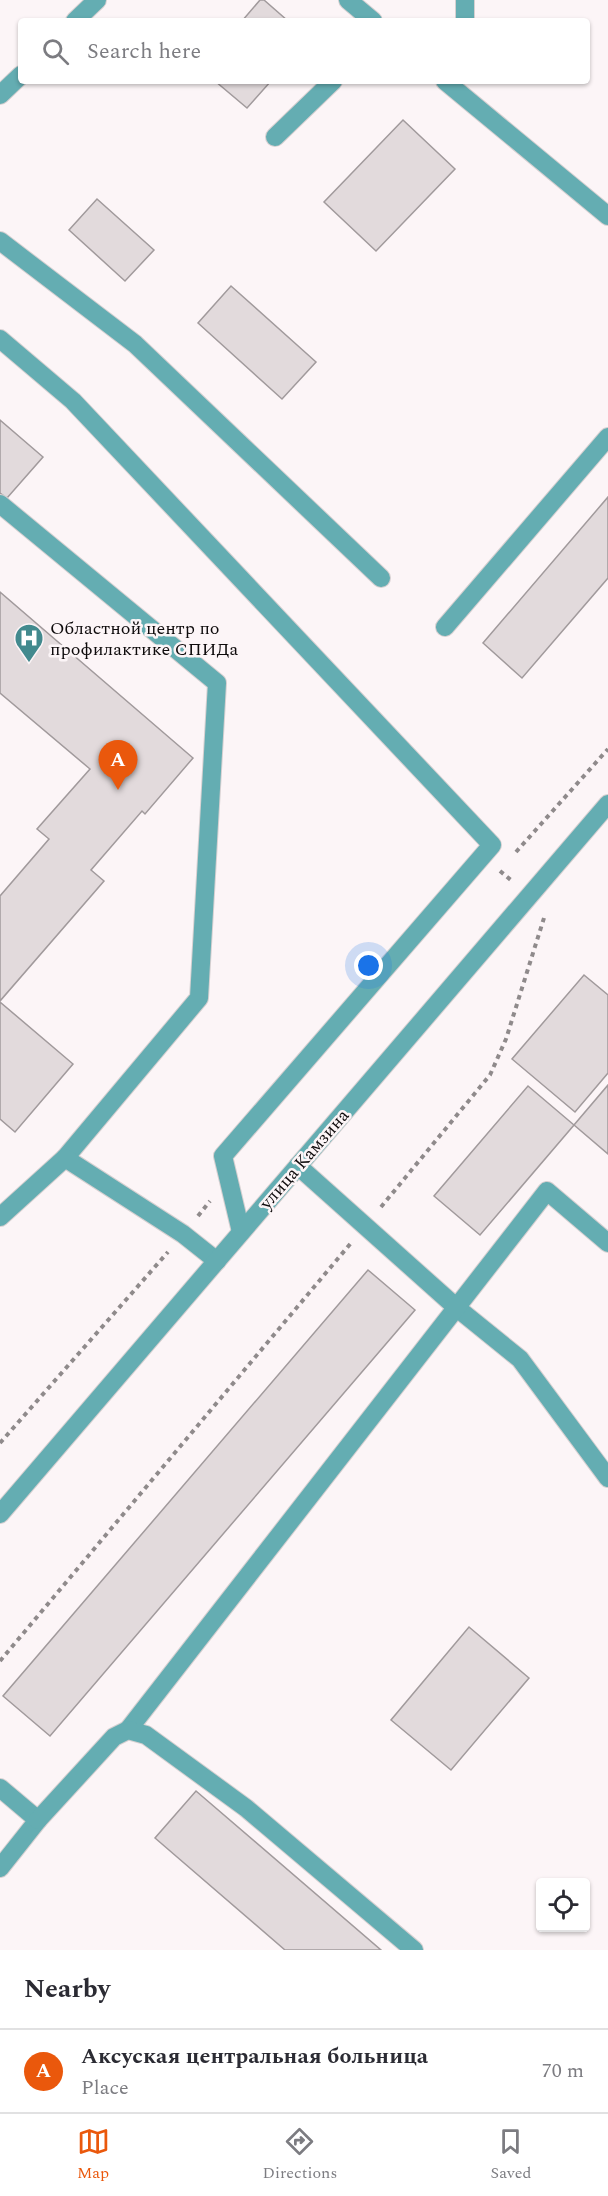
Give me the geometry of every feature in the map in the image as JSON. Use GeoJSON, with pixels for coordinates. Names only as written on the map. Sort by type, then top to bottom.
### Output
{"type":"FeatureCollection","features":[{"type":"Feature","properties":{"kind":"street"},"geometry":{"type":"LineString","coordinates":[[78,18],[97,0]]}},
{"type":"Feature","properties":{"kind":"street"},"geometry":{"type":"LineString","coordinates":[[348,0],[369,18]]}},
{"type":"Feature","properties":{"kind":"street"},"geometry":{"type":"LineString","coordinates":[[465,0],[465,18]]}},
{"type":"Feature","properties":{"kind":"street"},"geometry":{"type":"LineString","coordinates":[[0,95],[18,78]]}},
{"type":"Feature","properties":{"kind":"street"},"geometry":{"type":"LineString","coordinates":[[275,137],[330,84]]}},
{"type":"Feature","properties":{"kind":"street"},"geometry":{"type":"LineString","coordinates":[[464,89],[608,216]]}},
{"type":"Feature","properties":{"kind":"street"},"geometry":{"type":"LineString","coordinates":[[0,241],[135,344],[381,578]]}},
{"type":"Feature","properties":{"kind":"street"},"geometry":{"type":"LineString","coordinates":[[0,339],[73,401],[492,845],[223,1156],[241,1232]]}},
{"type":"Feature","properties":{"kind":"street"},"geometry":{"type":"LineString","coordinates":[[445,627],[608,437]]}},
{"type":"Feature","properties":{"kind":"street"},"geometry":{"type":"LineString","coordinates":[[0,504],[217,683],[199,998],[65,1158],[0,1216]]}},
{"type":"Feature","properties":{"kind":"street","name":"улица Камзина"},"geometry":{"type":"LineString","coordinates":[[0,1514],[608,804]]}},
{"type":"Feature","properties":{"kind":"street"},"geometry":{"type":"LineString","coordinates":[[65,1158],[183,1234],[217,1261]]}},
{"type":"Feature","properties":{"kind":"street"},"geometry":{"type":"LineString","coordinates":[[298,1166],[366,1224],[457,1308],[520,1359],[608,1478]]}},
{"type":"Feature","properties":{"kind":"street"},"geometry":{"type":"LineString","coordinates":[[0,1868],[38,1820],[114,1737],[128,1730],[547,1191],[608,1243]]}},
{"type":"Feature","properties":{"kind":"street"},"geometry":{"type":"LineString","coordinates":[[128,1730],[146,1735],[246,1808],[414,1950]]}},
{"type":"Feature","properties":{"kind":"street"},"geometry":{"type":"LineString","coordinates":[[0,1788],[38,1820]]}},
{"type":"Feature","properties":{"kind":"path"},"geometry":{"type":"LineString","coordinates":[[515,853],[608,749]]}},
{"type":"Feature","properties":{"kind":"path"},"geometry":{"type":"LineString","coordinates":[[499,871],[507,862]]}},
{"type":"Feature","properties":{"kind":"path"},"geometry":{"type":"LineString","coordinates":[[0,1661],[366,1224]]}},
{"type":"Feature","properties":{"kind":"building"},"geometry":{"type":"Polygon","coordinates":[[[260,0],[264,0],[285,18],[245,18],[260,0]]]}},
{"type":"Feature","properties":{"kind":"building"},"geometry":{"type":"Polygon","coordinates":[[[219,84],[268,84],[247,108],[219,84]]]}},
{"type":"Feature","properties":{"kind":"building"},"geometry":{"type":"Polygon","coordinates":[[[403,120],[455,169],[376,251],[324,202],[403,120]]]}},
{"type":"Feature","properties":{"kind":"building"},"geometry":{"type":"Polygon","coordinates":[[[97,199],[154,250],[125,281],[69,230],[97,199]]]}},
{"type":"Feature","properties":{"kind":"building"},"geometry":{"type":"Polygon","coordinates":[[[231,286],[316,362],[282,399],[198,323],[231,286]]]}},
{"type":"Feature","properties":{"kind":"building"},"geometry":{"type":"Polygon","coordinates":[[[0,420],[43,457],[7,498],[0,493],[0,420]]]}},
{"type":"Feature","properties":{"kind":"building"},"geometry":{"type":"Polygon","coordinates":[[[608,497],[608,578],[522,678],[483,643],[608,497]]]}},
{"type":"Feature","properties":{"kind":"building"},"geometry":{"type":"Polygon","coordinates":[[[0,592],[193,758],[145,814],[142,811],[91,870],[104,881],[0,1001],[0,896],[49,839],[37,829],[90,769],[0,693],[0,592]]]}},
{"type":"Feature","properties":{"kind":"building"},"geometry":{"type":"Polygon","coordinates":[[[584,975],[608,995],[608,1073],[575,1112],[512,1059],[584,975]]]}},
{"type":"Feature","properties":{"kind":"building"},"geometry":{"type":"Polygon","coordinates":[[[0,1002],[73,1064],[15,1132],[0,1119],[0,1002]]]}},
{"type":"Feature","properties":{"kind":"building"},"geometry":{"type":"Polygon","coordinates":[[[608,1085],[608,1154],[574,1125],[608,1085]]]}},
{"type":"Feature","properties":{"kind":"building"},"geometry":{"type":"Polygon","coordinates":[[[528,1086],[574,1125],[480,1235],[434,1196],[528,1086]]]}},
{"type":"Feature","properties":{"kind":"building"},"geometry":{"type":"Polygon","coordinates":[[[368,1270],[415,1310],[50,1736],[3,1696],[368,1270]]]}},
{"type":"Feature","properties":{"kind":"building"},"geometry":{"type":"Polygon","coordinates":[[[469,1627],[529,1678],[451,1770],[391,1720],[469,1627]]]}},
{"type":"Feature","properties":{"kind":"building"},"geometry":{"type":"Polygon","coordinates":[[[196,1791],[381,1950],[285,1950],[155,1838],[196,1791]]]}},
{"type":"Feature","properties":{"kind":"place","name":"Областной центр по профилактике СПИДа"},"geometry":{"type":"Point","coordinates":[29,664]}},
{"type":"Feature","properties":{"kind":"place","name":"Аксуская центральная больница"},"geometry":{"type":"Point","coordinates":[118,790]}}]}
